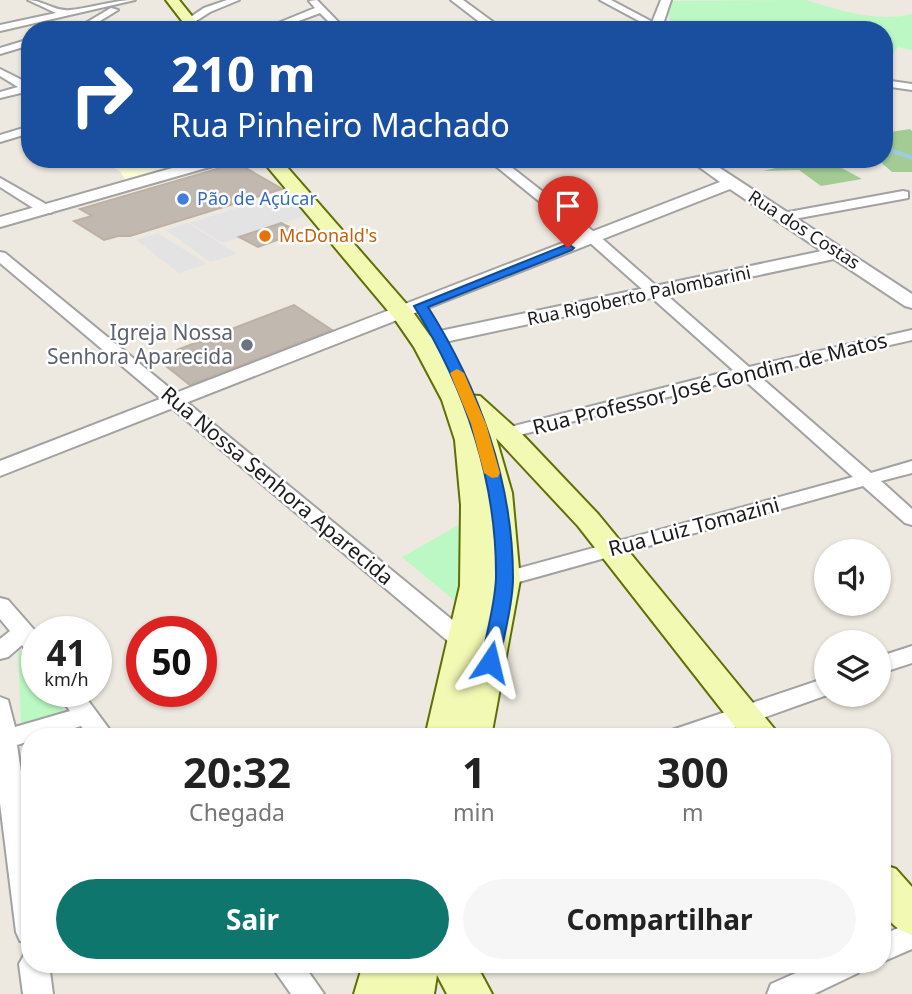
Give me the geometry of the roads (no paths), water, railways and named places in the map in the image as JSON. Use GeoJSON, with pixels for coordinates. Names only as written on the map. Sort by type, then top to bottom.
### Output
{"type":"FeatureCollection","features":[{"type":"Feature","properties":{"kind":"main road"},"geometry":{"type":"LineString","coordinates":[[160,0],[179,21]]}},
{"type":"Feature","properties":{"kind":"main road"},"geometry":{"type":"LineString","coordinates":[[172,0],[181,21]]}},
{"type":"Feature","properties":{"kind":"main road"},"geometry":{"type":"LineString","coordinates":[[278,168],[349,247],[440,337],[471,401],[498,493],[505,580],[475,728]]}},
{"type":"Feature","properties":{"kind":"main road"},"geometry":{"type":"LineString","coordinates":[[301,168],[412,309],[426,347],[454,400],[468,440],[475,505],[475,586],[445,728]]}},
{"type":"Feature","properties":{"kind":"main road"},"geometry":{"type":"LineString","coordinates":[[471,401],[508,433],[614,549],[754,726]]}},
{"type":"Feature","properties":{"kind":"main road"},"geometry":{"type":"LineString","coordinates":[[891,892],[912,917]]}},
{"type":"Feature","properties":{"kind":"main road"},"geometry":{"type":"LineString","coordinates":[[376,994],[382,973]]}},
{"type":"Feature","properties":{"kind":"main road"},"geometry":{"type":"LineString","coordinates":[[412,994],[416,973]]}},
{"type":"Feature","properties":{"kind":"main road"},"geometry":{"type":"LineString","coordinates":[[458,973],[470,994]]}},
{"type":"Feature","properties":{"kind":"street"},"geometry":{"type":"LineString","coordinates":[[32,0],[66,14]]}},
{"type":"Feature","properties":{"kind":"street"},"geometry":{"type":"LineString","coordinates":[[33,21],[131,0]]}},
{"type":"Feature","properties":{"kind":"street"},"geometry":{"type":"LineString","coordinates":[[196,21],[236,0]]}},
{"type":"Feature","properties":{"kind":"street"},"geometry":{"type":"LineString","coordinates":[[312,0],[333,21]]}},
{"type":"Feature","properties":{"kind":"street"},"geometry":{"type":"LineString","coordinates":[[456,0],[485,21]]}},
{"type":"Feature","properties":{"kind":"street"},"geometry":{"type":"LineString","coordinates":[[604,0],[643,21]]}},
{"type":"Feature","properties":{"kind":"street"},"geometry":{"type":"LineString","coordinates":[[658,21],[666,0]]}},
{"type":"Feature","properties":{"kind":"street"},"geometry":{"type":"LineString","coordinates":[[94,21],[123,4],[120,2]]}},
{"type":"Feature","properties":{"kind":"street"},"geometry":{"type":"LineString","coordinates":[[289,21],[321,9]]}},
{"type":"Feature","properties":{"kind":"street"},"geometry":{"type":"LineString","coordinates":[[76,21],[97,19]]}},
{"type":"Feature","properties":{"kind":"street"},"geometry":{"type":"LineString","coordinates":[[0,28],[21,24]]}},
{"type":"Feature","properties":{"kind":"street"},"geometry":{"type":"LineString","coordinates":[[0,51],[21,45]]}},
{"type":"Feature","properties":{"kind":"street"},"geometry":{"type":"LineString","coordinates":[[0,60],[21,54]]}},
{"type":"Feature","properties":{"kind":"street"},"geometry":{"type":"LineString","coordinates":[[0,72],[21,84]]}},
{"type":"Feature","properties":{"kind":"street"},"geometry":{"type":"LineString","coordinates":[[893,85],[912,88]]}},
{"type":"Feature","properties":{"kind":"street"},"geometry":{"type":"LineString","coordinates":[[0,94],[21,90]]}},
{"type":"Feature","properties":{"kind":"street"},"geometry":{"type":"LineString","coordinates":[[0,139],[21,132]]}},
{"type":"Feature","properties":{"kind":"street"},"geometry":{"type":"LineString","coordinates":[[0,222],[190,168]]}},
{"type":"Feature","properties":{"kind":"street"},"geometry":{"type":"LineString","coordinates":[[504,168],[593,238],[743,373],[912,519]]}},
{"type":"Feature","properties":{"kind":"street","name":"Rua dos Costas"},"geometry":{"type":"LineString","coordinates":[[709,168],[912,302]]}},
{"type":"Feature","properties":{"kind":"street"},"geometry":{"type":"LineString","coordinates":[[0,182],[46,209]]}},
{"type":"Feature","properties":{"kind":"street"},"geometry":{"type":"LineString","coordinates":[[0,469],[732,183]]}},
{"type":"Feature","properties":{"kind":"street"},"geometry":{"type":"LineString","coordinates":[[783,217],[903,195]]}},
{"type":"Feature","properties":{"kind":"street","name":"Rua Rigoberto Palombarini"},"geometry":{"type":"LineString","coordinates":[[440,337],[837,253]]}},
{"type":"Feature","properties":{"kind":"street","name":"Rua Nossa Senhora Aparecida"},"geometry":{"type":"LineString","coordinates":[[0,256],[490,662]]}},
{"type":"Feature","properties":{"kind":"street","name":"Rua Professor José Gondim de Matos"},"geometry":{"type":"LineString","coordinates":[[508,433],[743,373],[912,335]]}},
{"type":"Feature","properties":{"kind":"street","name":"Rua Luiz Tomazini"},"geometry":{"type":"LineString","coordinates":[[475,586],[912,467]]}},
{"type":"Feature","properties":{"kind":"street"},"geometry":{"type":"LineString","coordinates":[[0,605],[21,629]]}},
{"type":"Feature","properties":{"kind":"street"},"geometry":{"type":"LineString","coordinates":[[0,651],[21,643]]}},
{"type":"Feature","properties":{"kind":"street"},"geometry":{"type":"LineString","coordinates":[[891,661],[912,654]]}},
{"type":"Feature","properties":{"kind":"street"},"geometry":{"type":"LineString","coordinates":[[754,726],[814,693]]}},
{"type":"Feature","properties":{"kind":"street"},"geometry":{"type":"LineString","coordinates":[[0,706],[21,865]]}},
{"type":"Feature","properties":{"kind":"street"},"geometry":{"type":"LineString","coordinates":[[80,707],[96,728]]}},
{"type":"Feature","properties":{"kind":"street"},"geometry":{"type":"LineString","coordinates":[[43,728],[86,716]]}},
{"type":"Feature","properties":{"kind":"street"},"geometry":{"type":"LineString","coordinates":[[4,739],[21,734]]}},
{"type":"Feature","properties":{"kind":"street"},"geometry":{"type":"LineString","coordinates":[[891,945],[912,935]]}},
{"type":"Feature","properties":{"kind":"street"},"geometry":{"type":"LineString","coordinates":[[35,973],[38,994]]}},
{"type":"Feature","properties":{"kind":"street"},"geometry":{"type":"LineString","coordinates":[[292,973],[309,994]]}},
{"type":"Feature","properties":{"kind":"street"},"geometry":{"type":"LineString","coordinates":[[782,994],[828,973]]}},
{"type":"Feature","properties":{"kind":"waterway"},"geometry":{"type":"LineString","coordinates":[[893,151],[912,158]]}},
{"type":"Feature","properties":{"kind":"place","name":"Pão de Açúcar"},"geometry":{"type":"Point","coordinates":[183,199]}},
{"type":"Feature","properties":{"kind":"place","name":"McDonald's"},"geometry":{"type":"Point","coordinates":[265,236]}},
{"type":"Feature","properties":{"kind":"place","name":"Igreja Nossa Senhora Aparecida"},"geometry":{"type":"Point","coordinates":[247,345]}}]}
